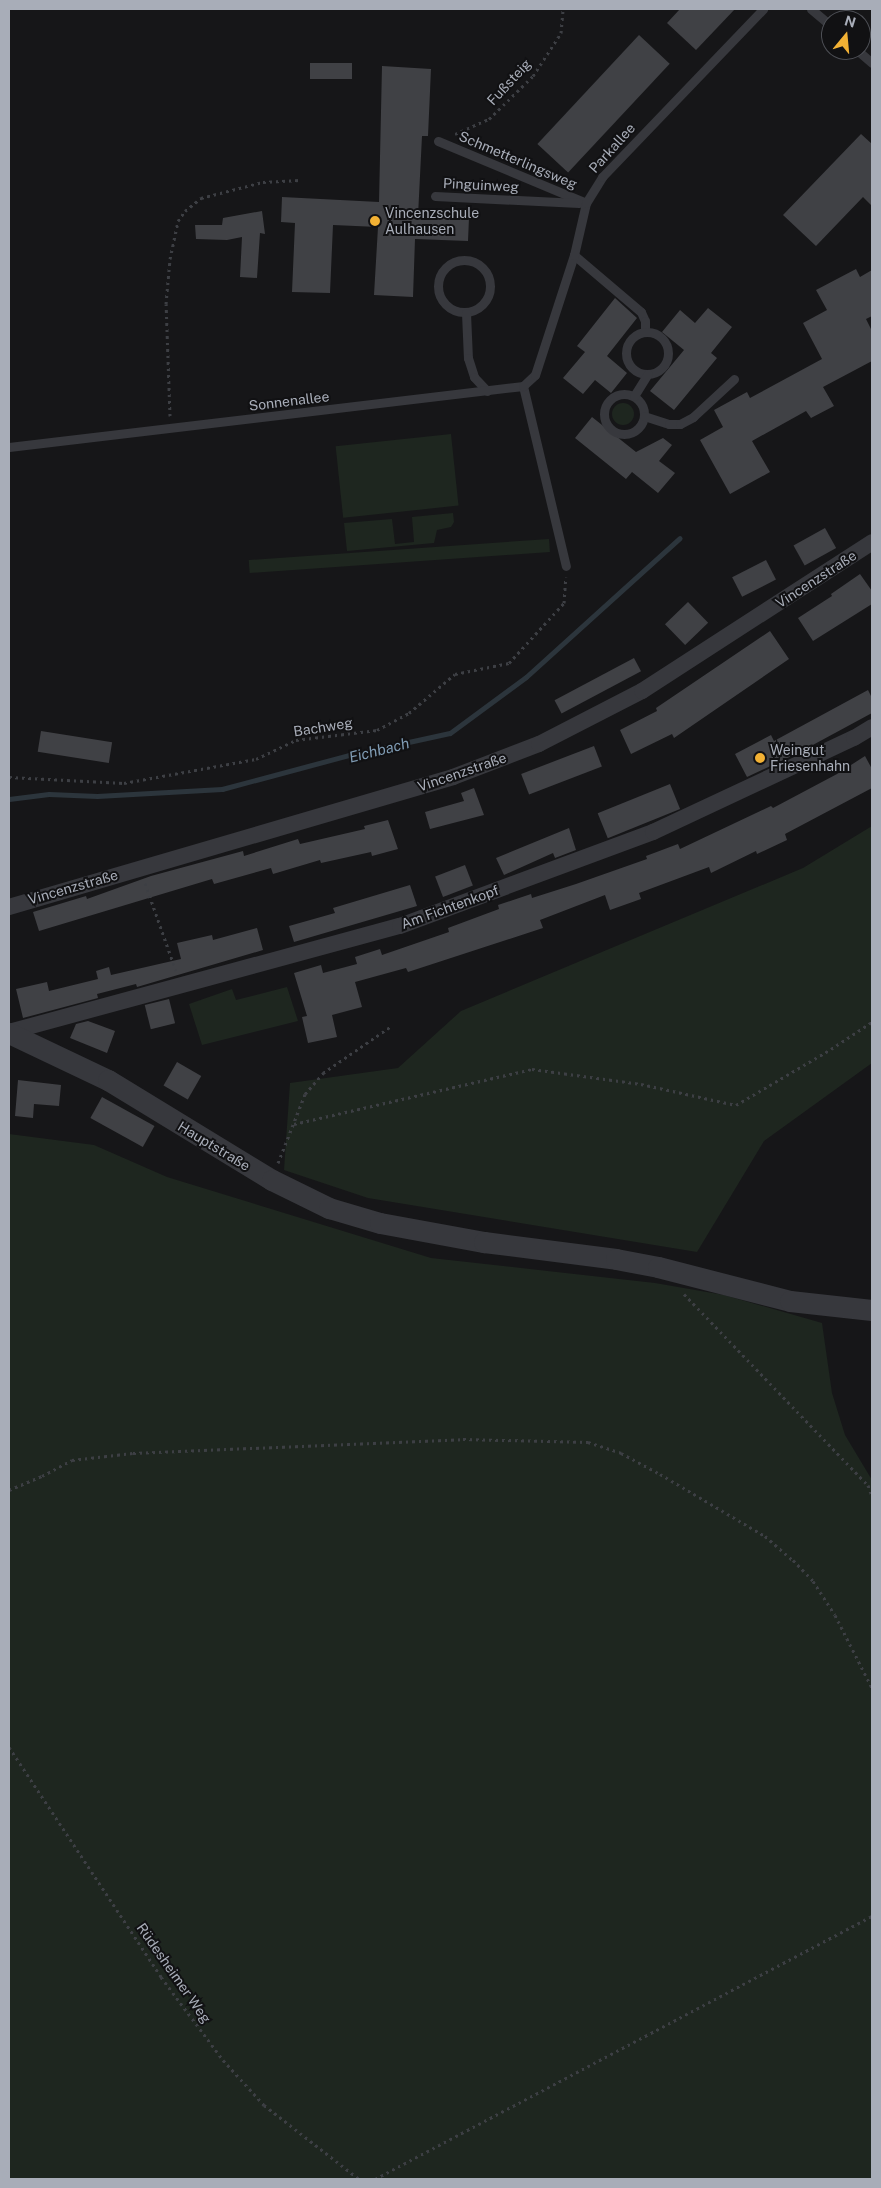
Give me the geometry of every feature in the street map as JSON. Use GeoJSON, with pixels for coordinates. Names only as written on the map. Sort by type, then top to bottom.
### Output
{"type":"FeatureCollection","features":[{"type":"Feature","properties":{"kind":"street","name":"Vincenzstraße"},"geometry":{"type":"LineString","coordinates":[[9,907],[453,778],[539,744],[642,691],[872,542]]}},
{"type":"Feature","properties":{"kind":"street","name":"Am Fichtenkopf"},"geometry":{"type":"LineString","coordinates":[[9,1033],[181,984],[400,926],[617,845],[688,816],[854,738],[872,727]]}},
{"type":"Feature","properties":{"kind":"street","name":"Hauptstraße"},"geometry":{"type":"LineString","coordinates":[[9,1033],[108,1080],[272,1180],[329,1208],[380,1223],[484,1242],[616,1259],[658,1267],[790,1301],[872,1310]]}},
{"type":"Feature","properties":{"kind":"lane","name":"Parkallee"},"geometry":{"type":"LineString","coordinates":[[523,386],[535,375],[547,343],[574,255],[586,203],[602,177],[762,9]]}},
{"type":"Feature","properties":{"kind":"lane"},"geometry":{"type":"LineString","coordinates":[[811,9],[821,18]]}},
{"type":"Feature","properties":{"kind":"lane","name":"Schmetterlingsweg"},"geometry":{"type":"LineString","coordinates":[[438,141],[586,203]]}},
{"type":"Feature","properties":{"kind":"lane","name":"Pinguinweg"},"geometry":{"type":"LineString","coordinates":[[435,196],[586,203]]}},
{"type":"Feature","properties":{"kind":"lane"},"geometry":{"type":"LineString","coordinates":[[574,255],[641,312],[645,321],[645,332]]}},
{"type":"Feature","properties":{"kind":"lane"},"geometry":{"type":"LineString","coordinates":[[466,260],[474,262],[487,274],[490,291],[482,306],[466,313],[449,308],[443,302],[438,286],[443,270],[450,264],[466,260]]}},
{"type":"Feature","properties":{"kind":"lane"},"geometry":{"type":"LineString","coordinates":[[466,313],[468,358],[474,377],[487,391]]}},
{"type":"Feature","properties":{"kind":"lane"},"geometry":{"type":"LineString","coordinates":[[634,396],[648,374],[660,369],[668,354],[665,342],[661,338],[645,332],[632,338],[628,344],[627,358],[635,369],[648,374]]}},
{"type":"Feature","properties":{"kind":"lane"},"geometry":{"type":"LineString","coordinates":[[644,416],[669,424],[680,424],[693,416],[734,378]]}},
{"type":"Feature","properties":{"kind":"lane"},"geometry":{"type":"LineString","coordinates":[[523,386],[566,566]]}},
{"type":"Feature","properties":{"kind":"lane","name":"Sonnenallee"},"geometry":{"type":"LineString","coordinates":[[9,447],[523,386]]}},
{"type":"Feature","properties":{"kind":"lane"},"geometry":{"type":"LineString","coordinates":[[622,394],[634,396],[642,405],[644,416],[638,428],[628,434],[615,432],[606,423],[604,410],[610,400],[622,394]]}},
{"type":"Feature","properties":{"kind":"path","name":"Fußsteig"},"geometry":{"type":"LineString","coordinates":[[438,141],[489,119],[533,76],[560,34],[563,9]]}},
{"type":"Feature","properties":{"kind":"path"},"geometry":{"type":"LineString","coordinates":[[171,429],[167,369],[166,304],[170,259],[178,220],[185,211],[201,198],[263,182],[300,180]]}},
{"type":"Feature","properties":{"kind":"path","name":"Bachweg"},"geometry":{"type":"LineString","coordinates":[[9,777],[124,783],[256,759],[296,740],[377,730],[409,713],[455,674],[509,664],[564,603],[566,566]]}},
{"type":"Feature","properties":{"kind":"path"},"geometry":{"type":"LineString","coordinates":[[140,868],[181,984]]}},
{"type":"Feature","properties":{"kind":"path"},"geometry":{"type":"LineString","coordinates":[[294,1124],[532,1069],[641,1084],[736,1105],[831,1049],[872,1022]]}},
{"type":"Feature","properties":{"kind":"path"},"geometry":{"type":"LineString","coordinates":[[272,1180],[305,1094],[323,1073],[390,1028]]}},
{"type":"Feature","properties":{"kind":"path"},"geometry":{"type":"LineString","coordinates":[[678,1288],[868,1485],[872,1496]]}},
{"type":"Feature","properties":{"kind":"path"},"geometry":{"type":"LineString","coordinates":[[9,1490],[42,1476],[72,1460],[134,1453],[463,1439],[588,1442],[621,1453],[660,1474],[765,1536],[793,1560],[813,1581],[835,1615],[872,1688]]}},
{"type":"Feature","properties":{"kind":"path","name":"Rüdesheimer Weg"},"geometry":{"type":"LineString","coordinates":[[9,1746],[161,1977],[223,2060],[264,2105],[359,2179]]}},
{"type":"Feature","properties":{"kind":"path"},"geometry":{"type":"LineString","coordinates":[[375,2179],[872,1916]]}},
{"type":"Feature","properties":{"kind":"shaded area"},"geometry":{"type":"Polygon","coordinates":[[[623,403],[631,406],[634,414],[631,422],[623,425],[615,422],[612,414],[615,406],[623,403]]]}},
{"type":"Feature","properties":{"kind":"shaded area"},"geometry":{"type":"Polygon","coordinates":[[[451,434],[459,506],[343,518],[336,446],[451,434]]]}},
{"type":"Feature","properties":{"kind":"shaded area"},"geometry":{"type":"Polygon","coordinates":[[[453,513],[454,522],[451,527],[437,530],[434,543],[347,551],[344,523],[392,519],[395,544],[414,542],[412,517],[453,513]]]}},
{"type":"Feature","properties":{"kind":"shaded area"},"geometry":{"type":"Polygon","coordinates":[[[549,539],[550,552],[250,573],[249,560],[549,539]]]}},
{"type":"Feature","properties":{"kind":"shaded area"},"geometry":{"type":"Polygon","coordinates":[[[872,826],[872,1063],[764,1141],[697,1252],[368,1198],[284,1170],[290,1083],[398,1068],[461,1011],[803,868],[872,826]]]}},
{"type":"Feature","properties":{"kind":"shaded area"},"geometry":{"type":"Polygon","coordinates":[[[287,987],[298,1021],[202,1045],[189,1004],[232,989],[236,1000],[287,987]]]}},
{"type":"Feature","properties":{"kind":"shaded area"},"geometry":{"type":"Polygon","coordinates":[[[9,1134],[94,1145],[167,1177],[431,1258],[655,1283],[724,1295],[822,1323],[832,1393],[845,1435],[872,1480],[872,2179],[9,2179],[9,1134]]]}},
{"type":"Feature","properties":{"kind":"building"},"geometry":{"type":"Polygon","coordinates":[[[680,9],[735,9],[696,50],[667,23],[680,9]]]}},
{"type":"Feature","properties":{"kind":"building"},"geometry":{"type":"Polygon","coordinates":[[[639,35],[670,64],[568,173],[537,144],[639,35]]]}},
{"type":"Feature","properties":{"kind":"building"},"geometry":{"type":"Polygon","coordinates":[[[310,63],[352,63],[352,79],[310,79],[310,63]]]}},
{"type":"Feature","properties":{"kind":"building","name":"Vincenzschule Aulhausen"},"geometry":{"type":"Polygon","coordinates":[[[382,66],[431,69],[428,136],[422,136],[418,216],[469,218],[468,241],[415,239],[413,297],[374,295],[378,227],[333,225],[330,293],[292,292],[295,223],[281,222],[282,197],[379,202],[382,66]]]}},
{"type":"Feature","properties":{"kind":"building"},"geometry":{"type":"Polygon","coordinates":[[[861,134],[872,144],[872,206],[863,197],[816,246],[783,215],[861,134]]]}},
{"type":"Feature","properties":{"kind":"building"},"geometry":{"type":"Polygon","coordinates":[[[262,211],[265,234],[260,233],[257,278],[240,277],[242,237],[227,240],[196,239],[195,225],[222,225],[223,218],[262,211]]]}},
{"type":"Feature","properties":{"kind":"building"},"geometry":{"type":"Polygon","coordinates":[[[856,269],[860,277],[872,270],[872,316],[866,319],[872,331],[872,361],[823,387],[834,406],[811,418],[806,411],[752,441],[770,472],[730,494],[700,440],[723,427],[714,410],[747,392],[750,398],[822,359],[803,323],[827,310],[816,290],[856,269]]]}},
{"type":"Feature","properties":{"kind":"building"},"geometry":{"type":"Polygon","coordinates":[[[615,298],[637,318],[607,356],[627,373],[611,393],[595,380],[583,394],[563,378],[585,352],[577,346],[615,298]]]}},
{"type":"Feature","properties":{"kind":"building"},"geometry":{"type":"Polygon","coordinates":[[[708,308],[732,327],[711,353],[717,358],[674,410],[650,391],[684,350],[662,332],[680,310],[695,323],[708,308]]]}},
{"type":"Feature","properties":{"kind":"building"},"geometry":{"type":"Polygon","coordinates":[[[592,417],[636,452],[663,438],[672,445],[659,461],[675,473],[658,493],[632,472],[626,479],[575,438],[592,417]]]}},
{"type":"Feature","properties":{"kind":"building"},"geometry":{"type":"Polygon","coordinates":[[[825,528],[836,548],[805,566],[794,545],[825,528]]]}},
{"type":"Feature","properties":{"kind":"building"},"geometry":{"type":"Polygon","coordinates":[[[766,560],[776,580],[742,597],[732,577],[766,560]]]}},
{"type":"Feature","properties":{"kind":"building"},"geometry":{"type":"Polygon","coordinates":[[[860,574],[872,591],[872,604],[813,641],[798,618],[832,596],[831,594],[860,574]]]}},
{"type":"Feature","properties":{"kind":"building"},"geometry":{"type":"Polygon","coordinates":[[[688,602],[708,623],[685,645],[665,624],[688,602]]]}},
{"type":"Feature","properties":{"kind":"building"},"geometry":{"type":"Polygon","coordinates":[[[770,631],[789,659],[674,738],[672,734],[631,754],[620,730],[657,711],[656,708],[770,631]]]}},
{"type":"Feature","properties":{"kind":"building"},"geometry":{"type":"Polygon","coordinates":[[[634,658],[641,671],[562,713],[555,700],[634,658]]]}},
{"type":"Feature","properties":{"kind":"building"},"geometry":{"type":"Polygon","coordinates":[[[868,690],[872,698],[872,713],[798,753],[747,777],[735,754],[771,735],[774,741],[868,690]]]}},
{"type":"Feature","properties":{"kind":"building"},"geometry":{"type":"Polygon","coordinates":[[[41,731],[112,742],[109,763],[38,752],[41,731]]]}},
{"type":"Feature","properties":{"kind":"building"},"geometry":{"type":"Polygon","coordinates":[[[594,746],[602,767],[529,794],[521,774],[594,746]]]}},
{"type":"Feature","properties":{"kind":"building"},"geometry":{"type":"Polygon","coordinates":[[[865,756],[872,769],[872,788],[785,834],[787,840],[757,854],[756,851],[711,873],[709,867],[639,893],[641,899],[610,910],[605,895],[540,920],[543,928],[408,972],[406,968],[355,982],[362,1007],[332,1015],[337,1037],[308,1043],[302,1017],[307,1016],[294,973],[321,965],[323,973],[357,964],[355,957],[380,949],[382,955],[449,932],[448,928],[499,909],[498,905],[531,894],[532,898],[576,884],[647,859],[646,856],[678,844],[680,849],[771,806],[773,808],[837,774],[865,756]]]}},
{"type":"Feature","properties":{"kind":"building"},"geometry":{"type":"Polygon","coordinates":[[[670,784],[680,809],[608,838],[598,813],[670,784]]]}},
{"type":"Feature","properties":{"kind":"building"},"geometry":{"type":"Polygon","coordinates":[[[474,788],[484,815],[430,829],[425,812],[464,801],[461,793],[474,788]]]}},
{"type":"Feature","properties":{"kind":"building"},"geometry":{"type":"Polygon","coordinates":[[[388,820],[398,849],[372,856],[371,852],[321,863],[320,860],[273,874],[271,868],[214,884],[212,879],[39,931],[33,912],[86,896],[87,899],[151,876],[243,851],[244,856],[298,839],[300,844],[365,829],[364,826],[388,820]]]}},
{"type":"Feature","properties":{"kind":"building"},"geometry":{"type":"Polygon","coordinates":[[[569,828],[576,850],[555,858],[553,853],[504,875],[496,858],[569,828]]]}},
{"type":"Feature","properties":{"kind":"building"},"geometry":{"type":"Polygon","coordinates":[[[465,865],[473,886],[443,897],[435,876],[465,865]]]}},
{"type":"Feature","properties":{"kind":"building"},"geometry":{"type":"Polygon","coordinates":[[[410,885],[417,906],[294,942],[289,926],[335,913],[333,908],[410,885]]]}},
{"type":"Feature","properties":{"kind":"building"},"geometry":{"type":"Polygon","coordinates":[[[257,928],[263,950],[137,987],[136,984],[97,994],[98,998],[23,1018],[16,989],[47,982],[49,991],[98,979],[96,971],[109,967],[111,975],[181,959],[177,943],[212,935],[213,940],[257,928]]]}},
{"type":"Feature","properties":{"kind":"building"},"geometry":{"type":"Polygon","coordinates":[[[169,999],[175,1023],[151,1029],[145,1005],[169,999]]]}},
{"type":"Feature","properties":{"kind":"building"},"geometry":{"type":"Polygon","coordinates":[[[88,1021],[115,1031],[107,1053],[70,1038],[76,1024],[88,1021]]]}},
{"type":"Feature","properties":{"kind":"building"},"geometry":{"type":"Polygon","coordinates":[[[177,1062],[201,1076],[188,1099],[163,1085],[177,1062]]]}},
{"type":"Feature","properties":{"kind":"building"},"geometry":{"type":"Polygon","coordinates":[[[18,1080],[61,1085],[59,1106],[34,1104],[33,1118],[15,1116],[18,1080]]]}},
{"type":"Feature","properties":{"kind":"building"},"geometry":{"type":"Polygon","coordinates":[[[102,1097],[154,1126],[143,1147],[90,1118],[102,1097]]]}},
{"type":"Feature","properties":{"kind":"waterway","name":"Eichbach"},"geometry":{"type":"LineString","coordinates":[[9,799],[49,794],[97,796],[222,789],[349,755],[450,733],[526,677],[680,538]]}},
{"type":"Feature","properties":{"kind":"place","name":"Vincenzschule Aulhausen"},"geometry":{"type":"Point","coordinates":[375,221]}},
{"type":"Feature","properties":{"kind":"place","name":"Weingut Friesenhahn"},"geometry":{"type":"Point","coordinates":[760,758]}}]}
